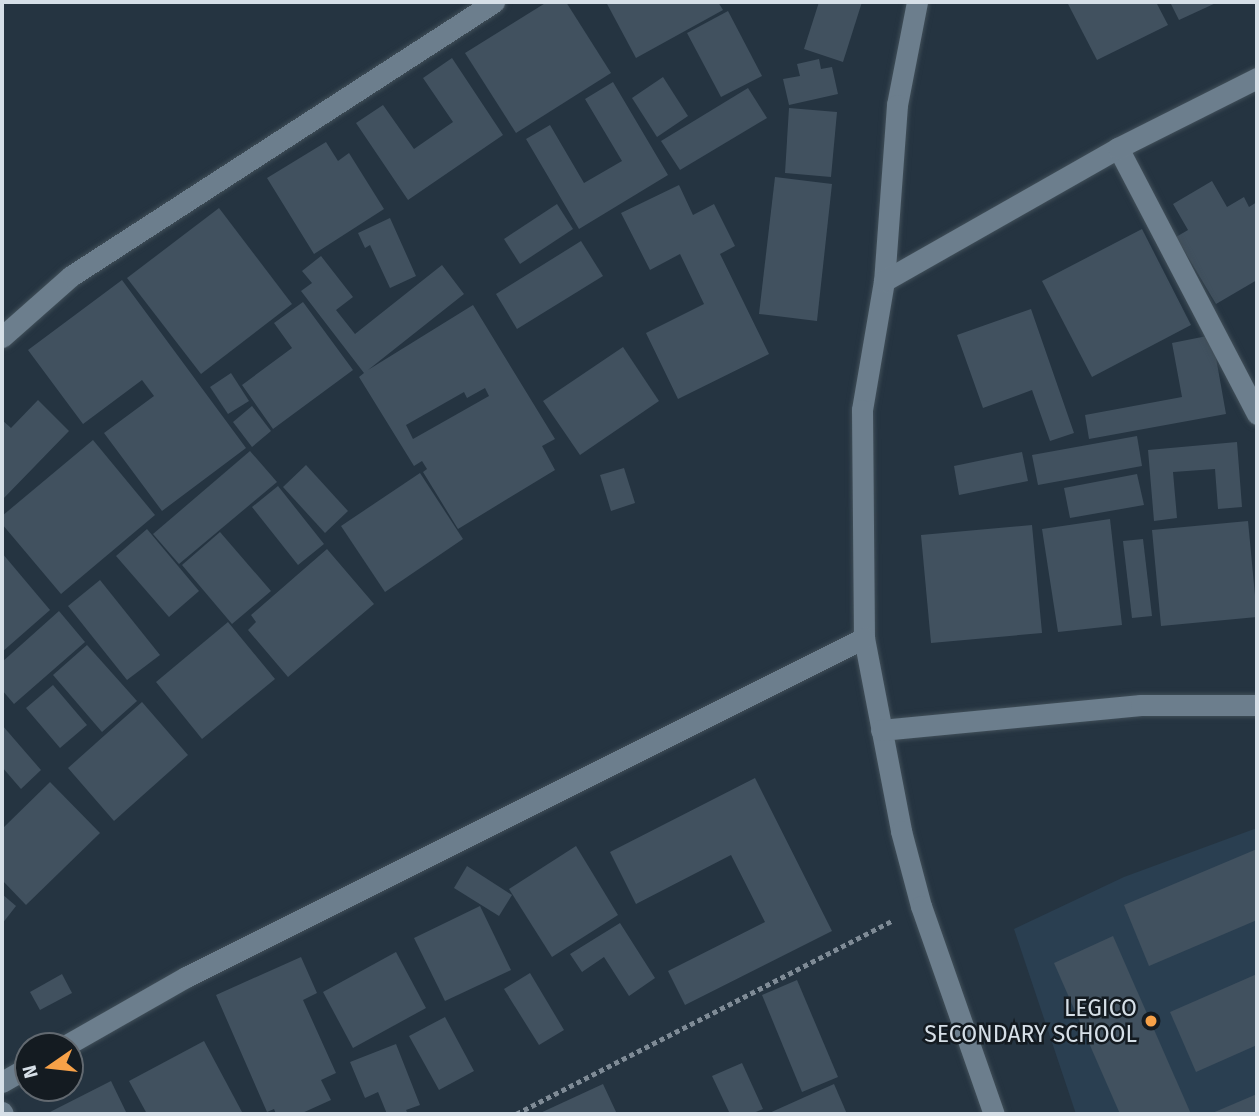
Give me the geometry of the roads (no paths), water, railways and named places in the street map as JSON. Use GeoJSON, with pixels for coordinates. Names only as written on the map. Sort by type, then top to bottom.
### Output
{"type":"FeatureCollection","features":[{"type":"Feature","properties":{"kind":"street"},"geometry":{"type":"LineString","coordinates":[[2,337],[71,276],[494,2]]}},
{"type":"Feature","properties":{"kind":"street"},"geometry":{"type":"LineString","coordinates":[[917,2],[897,105],[884,281],[863,411],[863,638],[921,906],[994,1114]]}},
{"type":"Feature","properties":{"kind":"street"},"geometry":{"type":"LineString","coordinates":[[884,281],[1118,148],[1257,79]]}},
{"type":"Feature","properties":{"kind":"street"},"geometry":{"type":"LineString","coordinates":[[1118,148],[1257,414]]}},
{"type":"Feature","properties":{"kind":"street"},"geometry":{"type":"LineString","coordinates":[[84,1035],[186,977],[863,638]]}},
{"type":"Feature","properties":{"kind":"street"},"geometry":{"type":"LineString","coordinates":[[881,730],[1141,705],[1252,699]]}},
{"type":"Feature","properties":{"kind":"place","name":"LEGICO SECONDARY SCHOOL"},"geometry":{"type":"Point","coordinates":[1151,1021]}}]}
